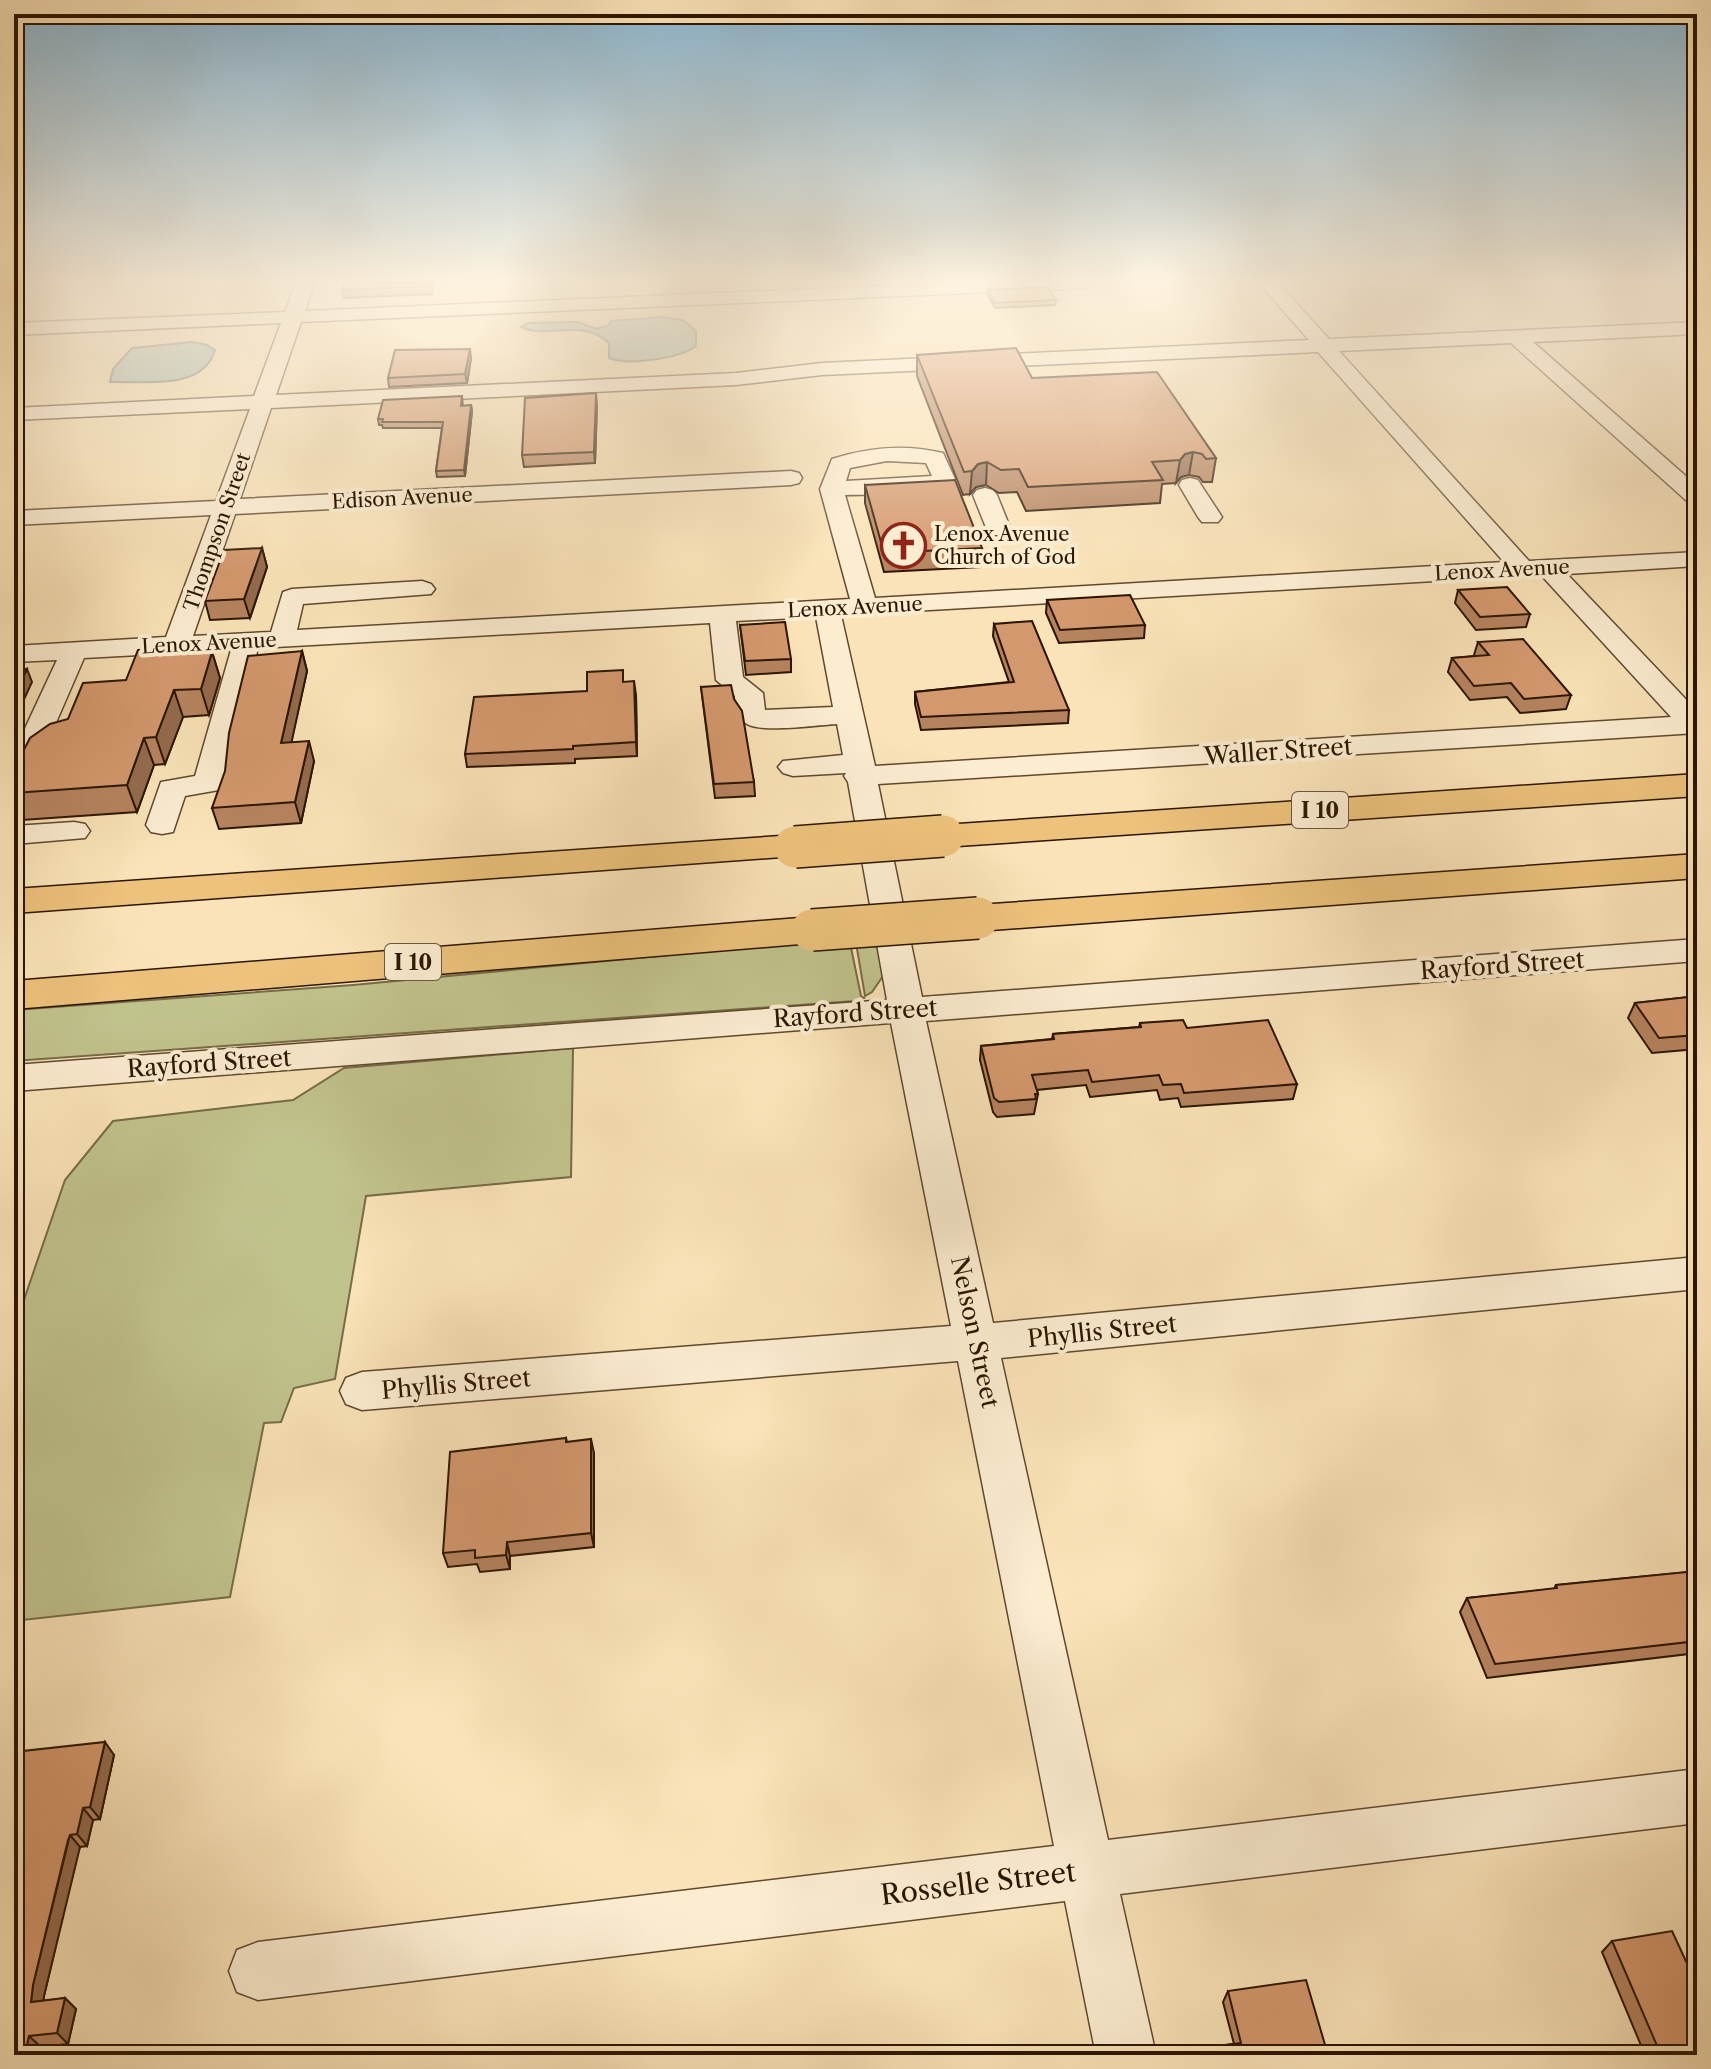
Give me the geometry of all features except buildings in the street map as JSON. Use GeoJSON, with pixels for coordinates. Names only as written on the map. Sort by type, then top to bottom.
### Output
{"type":"FeatureCollection","features":[{"type":"Feature","properties":{"kind":"highway","name":"I 10"},"geometry":{"type":"LineString","coordinates":[[14,901],[1697,785]]}},
{"type":"Feature","properties":{"kind":"highway","name":"I 10"},"geometry":{"type":"LineString","coordinates":[[14,995],[812,930],[1697,866]]}},
{"type":"Feature","properties":{"kind":"street","name":"Thompson Street"},"geometry":{"type":"LineString","coordinates":[[177,645],[271,380]]}},
{"type":"Feature","properties":{"kind":"street"},"geometry":{"type":"LineString","coordinates":[[14,414],[726,380]]}},
{"type":"Feature","properties":{"kind":"street"},"geometry":{"type":"LineString","coordinates":[[1355,380],[1535,568],[1695,724]]}},
{"type":"Feature","properties":{"kind":"street"},"geometry":{"type":"LineString","coordinates":[[1564,380],[1697,498]]}},
{"type":"Feature","properties":{"kind":"street","name":"Edison Avenue"},"geometry":{"type":"LineString","coordinates":[[14,518],[791,478]]}},
{"type":"Feature","properties":{"kind":"street"},"geometry":{"type":"LineString","coordinates":[[1190,485],[1210,517]]}},
{"type":"Feature","properties":{"kind":"street"},"geometry":{"type":"LineString","coordinates":[[832,489],[865,606]]}},
{"type":"Feature","properties":{"kind":"street"},"geometry":{"type":"LineString","coordinates":[[985,495],[999,530]]}},
{"type":"Feature","properties":{"kind":"street","name":"Lenox Avenue"},"geometry":{"type":"LineString","coordinates":[[14,654],[865,606],[1025,590],[1249,577],[1535,568],[1697,559]]}},
{"type":"Feature","properties":{"kind":"street"},"geometry":{"type":"LineString","coordinates":[[282,639],[292,597],[422,589]]}},
{"type":"Feature","properties":{"kind":"street"},"geometry":{"type":"LineString","coordinates":[[369,633],[376,592]]}},
{"type":"Feature","properties":{"kind":"street","name":"Nelson Street"},"geometry":{"type":"LineString","coordinates":[[827,608],[890,912],[906,1009],[1126,2055]]}},
{"type":"Feature","properties":{"kind":"street"},"geometry":{"type":"LineString","coordinates":[[722,614],[730,680],[749,693],[749,709],[753,716],[758,719],[848,715]]}},
{"type":"Feature","properties":{"kind":"street"},"geometry":{"type":"LineString","coordinates":[[162,825],[172,788],[208,784],[247,641]]}},
{"type":"Feature","properties":{"kind":"street"},"geometry":{"type":"LineString","coordinates":[[14,785],[74,651]]}},
{"type":"Feature","properties":{"kind":"street","name":"Waller Street"},"geometry":{"type":"LineString","coordinates":[[793,767],[858,769],[1695,724]]}},
{"type":"Feature","properties":{"kind":"street"},"geometry":{"type":"LineString","coordinates":[[14,835],[74,831]]}},
{"type":"Feature","properties":{"kind":"street","name":"Rayford Street"},"geometry":{"type":"LineString","coordinates":[[14,1078],[1697,950]]}},
{"type":"Feature","properties":{"kind":"street","name":"Phyllis Street"},"geometry":{"type":"LineString","coordinates":[[362,1391],[978,1343],[1697,1273]]}},
{"type":"Feature","properties":{"kind":"street","name":"Rosselle Street"},"geometry":{"type":"LineString","coordinates":[[258,1971],[1697,1796]]}},
{"type":"Feature","properties":{"kind":"green space"},"geometry":{"type":"Polygon","coordinates":[[[876,936],[883,976],[872,992],[865,996],[855,937],[876,936]]]}},
{"type":"Feature","properties":{"kind":"green space"},"geometry":{"type":"Polygon","coordinates":[[[849,938],[861,996],[864,998],[855,1001],[14,1061],[14,1010],[353,985],[849,938]]]}},
{"type":"Feature","properties":{"kind":"green space"},"geometry":{"type":"Polygon","coordinates":[[[573,1048],[571,1177],[366,1196],[335,1379],[294,1388],[281,1422],[264,1423],[230,1597],[14,1621],[14,1329],[65,1180],[113,1121],[293,1100],[344,1068],[573,1048]]]}},
{"type":"Feature","properties":{"kind":"water"},"geometry":{"type":"Polygon","coordinates":[[[111,380],[178,380],[155,382],[110,382],[111,380]]]}},
{"type":"Feature","properties":{"kind":"place","name":"Lenox Avenue Church of God"},"geometry":{"type":"Point","coordinates":[903,546]}}]}
